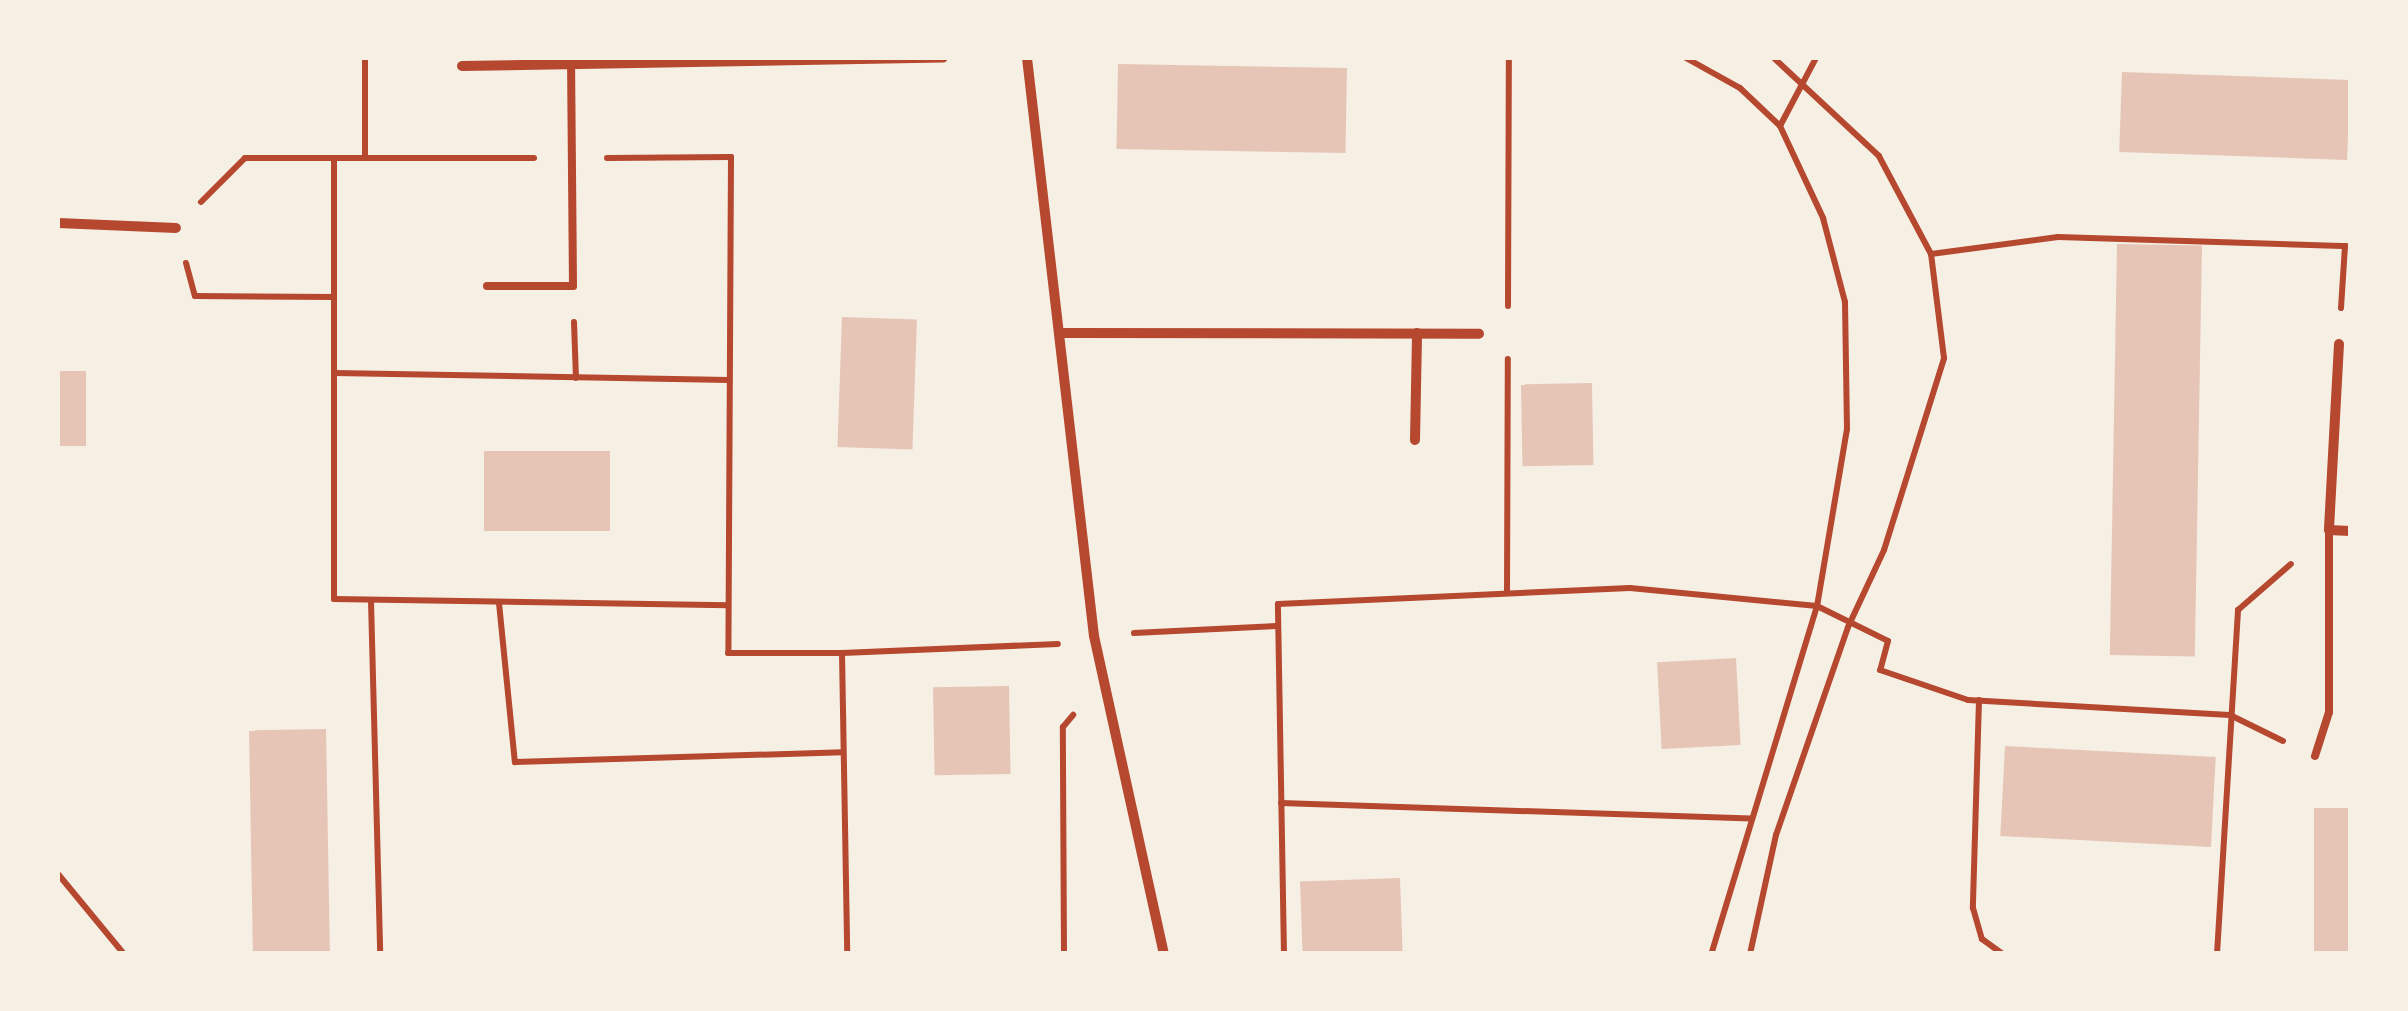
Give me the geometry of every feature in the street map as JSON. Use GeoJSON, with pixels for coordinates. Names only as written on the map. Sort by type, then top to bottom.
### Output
{"type":"FeatureCollection","features":[{"type":"Feature","properties":{"kind":"street"},"geometry":{"type":"LineString","coordinates":[[462,66],[943,58]]}},
{"type":"Feature","properties":{"kind":"street"},"geometry":{"type":"LineString","coordinates":[[1027,58],[1063,332],[1094,636],[1164,954]]}},
{"type":"Feature","properties":{"kind":"street"},"geometry":{"type":"LineString","coordinates":[[58,223],[176,228]]}},
{"type":"Feature","properties":{"kind":"street"},"geometry":{"type":"LineString","coordinates":[[1063,332],[1479,334]]}},
{"type":"Feature","properties":{"kind":"street"},"geometry":{"type":"LineString","coordinates":[[1415,440],[1417,333]]}},
{"type":"Feature","properties":{"kind":"street"},"geometry":{"type":"LineString","coordinates":[[2339,344],[2330,530],[2350,531]]}},
{"type":"Feature","properties":{"kind":"lane"},"geometry":{"type":"LineString","coordinates":[[487,286],[573,286],[570,64]]}},
{"type":"Feature","properties":{"kind":"lane"},"geometry":{"type":"LineString","coordinates":[[2315,756],[2329,712],[2330,530]]}},
{"type":"Feature","properties":{"kind":"path"},"geometry":{"type":"LineString","coordinates":[[365,58],[365,158]]}},
{"type":"Feature","properties":{"kind":"path"},"geometry":{"type":"LineString","coordinates":[[1686,58],[1740,88],[1780,126],[1822,218],[1845,302],[1847,430],[1817,606],[1711,954]]}},
{"type":"Feature","properties":{"kind":"path"},"geometry":{"type":"LineString","coordinates":[[1750,954],[1776,835],[1848,627],[1884,550],[1944,358],[1930,254],[1879,156],[1802,75],[1774,58]]}},
{"type":"Feature","properties":{"kind":"path"},"geometry":{"type":"LineString","coordinates":[[1780,126],[1802,75],[1816,58]]}},
{"type":"Feature","properties":{"kind":"path"},"geometry":{"type":"LineString","coordinates":[[334,297],[195,296],[176,228],[244,158],[731,157],[728,653],[1038,650],[1094,636],[1278,626]]}},
{"type":"Feature","properties":{"kind":"path"},"geometry":{"type":"LineString","coordinates":[[334,158],[334,599],[728,605]]}},
{"type":"Feature","properties":{"kind":"path"},"geometry":{"type":"LineString","coordinates":[[1930,254],[2058,237],[2348,246],[2339,344]]}},
{"type":"Feature","properties":{"kind":"path"},"geometry":{"type":"LineString","coordinates":[[573,286],[576,378]]}},
{"type":"Feature","properties":{"kind":"path"},"geometry":{"type":"LineString","coordinates":[[334,373],[730,380]]}},
{"type":"Feature","properties":{"kind":"path"},"geometry":{"type":"LineString","coordinates":[[2217,954],[2238,610],[2330,530]]}},
{"type":"Feature","properties":{"kind":"path"},"geometry":{"type":"LineString","coordinates":[[1284,954],[1278,604],[1630,588],[1817,606],[1848,627],[1888,641],[1880,670],[1979,700],[2230,715],[2315,756]]}},
{"type":"Feature","properties":{"kind":"path"},"geometry":{"type":"LineString","coordinates":[[371,601],[380,954]]}},
{"type":"Feature","properties":{"kind":"path"},"geometry":{"type":"LineString","coordinates":[[500,603],[515,762],[843,752]]}},
{"type":"Feature","properties":{"kind":"path"},"geometry":{"type":"LineString","coordinates":[[842,653],[847,954]]}},
{"type":"Feature","properties":{"kind":"path"},"geometry":{"type":"LineString","coordinates":[[1064,954],[1062,727],[1104,681]]}},
{"type":"Feature","properties":{"kind":"path"},"geometry":{"type":"LineString","coordinates":[[1979,700],[1973,908],[1982,940],[2003,954]]}},
{"type":"Feature","properties":{"kind":"path"},"geometry":{"type":"LineString","coordinates":[[1282,804],[1751,818]]}},
{"type":"Feature","properties":{"kind":"path"},"geometry":{"type":"LineString","coordinates":[[58,874],[124,954]]}},
{"type":"Feature","properties":{"kind":"building"},"geometry":{"type":"Polygon","coordinates":[[[1118,64],[1347,68],[1345,153],[1117,149],[1118,64]]]}},
{"type":"Feature","properties":{"kind":"building"},"geometry":{"type":"Polygon","coordinates":[[[2122,72],[2350,80],[2347,160],[2119,152],[2122,72]]]}},
{"type":"Feature","properties":{"kind":"building"},"geometry":{"type":"Polygon","coordinates":[[[2117,244],[2202,245],[2195,656],[2110,655],[2117,244]]]}},
{"type":"Feature","properties":{"kind":"building"},"geometry":{"type":"Polygon","coordinates":[[[842,317],[917,320],[912,450],[837,447],[842,317]]]}},
{"type":"Feature","properties":{"kind":"building"},"geometry":{"type":"Polygon","coordinates":[[[58,371],[86,371],[86,446],[58,446],[58,371]]]}},
{"type":"Feature","properties":{"kind":"building"},"geometry":{"type":"Polygon","coordinates":[[[1592,383],[1593,465],[1522,466],[1521,384],[1592,383]]]}},
{"type":"Feature","properties":{"kind":"building"},"geometry":{"type":"Polygon","coordinates":[[[484,451],[610,451],[610,531],[484,531],[484,451]]]}},
{"type":"Feature","properties":{"kind":"building"},"geometry":{"type":"Polygon","coordinates":[[[1736,658],[1741,745],[1662,749],[1657,662],[1736,658]]]}},
{"type":"Feature","properties":{"kind":"building"},"geometry":{"type":"Polygon","coordinates":[[[1009,686],[1011,774],[935,775],[933,687],[1009,686]]]}},
{"type":"Feature","properties":{"kind":"building"},"geometry":{"type":"Polygon","coordinates":[[[326,729],[330,954],[253,954],[249,730],[326,729]]]}},
{"type":"Feature","properties":{"kind":"building"},"geometry":{"type":"Polygon","coordinates":[[[2005,746],[2216,757],[2211,847],[2000,836],[2005,746]]]}},
{"type":"Feature","properties":{"kind":"building"},"geometry":{"type":"Polygon","coordinates":[[[2314,808],[2350,808],[2350,954],[2314,954],[2314,808]]]}},
{"type":"Feature","properties":{"kind":"building"},"geometry":{"type":"Polygon","coordinates":[[[1400,878],[1403,954],[1303,954],[1300,881],[1400,878]]]}}]}
